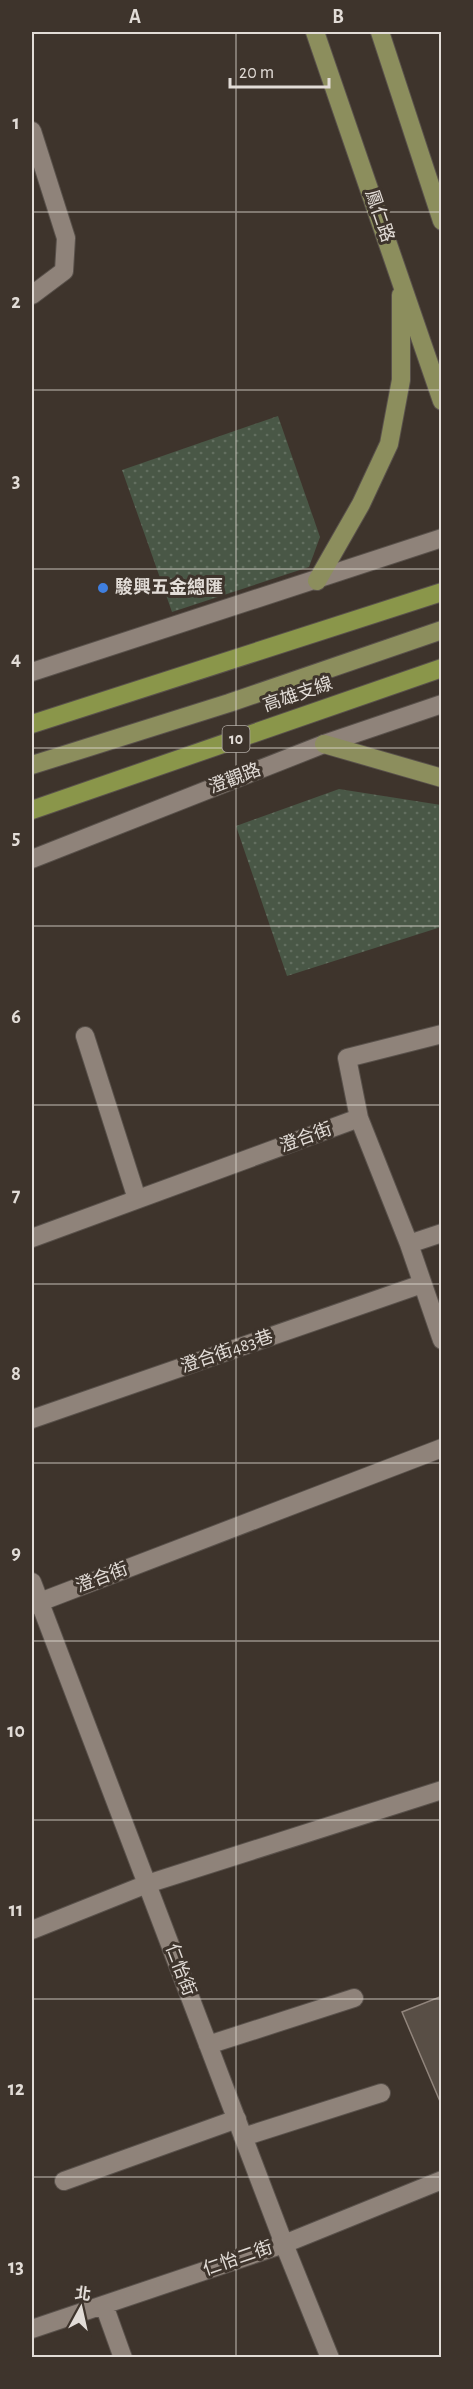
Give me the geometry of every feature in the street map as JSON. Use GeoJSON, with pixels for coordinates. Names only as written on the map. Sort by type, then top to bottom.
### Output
{"type":"FeatureCollection","features":[{"type":"Feature","properties":{"kind":"highway"},"geometry":{"type":"LineString","coordinates":[[32,724],[441,592]]}},
{"type":"Feature","properties":{"kind":"highway","name":"高雄支線"},"geometry":{"type":"LineString","coordinates":[[32,810],[441,668]]}},
{"type":"Feature","properties":{"kind":"main road","name":"鳳仁路"},"geometry":{"type":"LineString","coordinates":[[315,32],[441,401]]}},
{"type":"Feature","properties":{"kind":"main road"},"geometry":{"type":"LineString","coordinates":[[380,32],[441,221]]}},
{"type":"Feature","properties":{"kind":"main road"},"geometry":{"type":"LineString","coordinates":[[317,581],[361,504],[390,444],[400,380],[401,281]]}},
{"type":"Feature","properties":{"kind":"main road"},"geometry":{"type":"LineString","coordinates":[[32,765],[229,703],[441,630]]}},
{"type":"Feature","properties":{"kind":"main road"},"geometry":{"type":"LineString","coordinates":[[324,744],[441,778]]}},
{"type":"Feature","properties":{"kind":"street"},"geometry":{"type":"LineString","coordinates":[[32,131],[66,238],[64,271],[32,295]]}},
{"type":"Feature","properties":{"kind":"street"},"geometry":{"type":"LineString","coordinates":[[32,672],[317,581],[441,538]]}},
{"type":"Feature","properties":{"kind":"street","name":"澄觀路"},"geometry":{"type":"LineString","coordinates":[[32,859],[324,744],[441,704]]}},
{"type":"Feature","properties":{"kind":"street"},"geometry":{"type":"LineString","coordinates":[[441,1034],[347,1058],[359,1118],[409,1244],[441,1340]]}},
{"type":"Feature","properties":{"kind":"street"},"geometry":{"type":"LineString","coordinates":[[85,1036],[137,1199]]}},
{"type":"Feature","properties":{"kind":"street","name":"澄合街"},"geometry":{"type":"LineString","coordinates":[[32,1238],[359,1118]]}},
{"type":"Feature","properties":{"kind":"street"},"geometry":{"type":"LineString","coordinates":[[409,1244],[441,1233]]}},
{"type":"Feature","properties":{"kind":"street","name":"澄合街483巷"},"geometry":{"type":"LineString","coordinates":[[32,1419],[422,1284]]}},
{"type":"Feature","properties":{"kind":"street","name":"澄合街"},"geometry":{"type":"LineString","coordinates":[[35,1604],[441,1448]]}},
{"type":"Feature","properties":{"kind":"street","name":"仁怡街"},"geometry":{"type":"LineString","coordinates":[[32,1582],[35,1604],[147,1884],[284,2244],[330,2358]]}},
{"type":"Feature","properties":{"kind":"street"},"geometry":{"type":"LineString","coordinates":[[32,1930],[147,1884],[441,1790]]}},
{"type":"Feature","properties":{"kind":"street"},"geometry":{"type":"LineString","coordinates":[[208,2045],[354,1998]]}},
{"type":"Feature","properties":{"kind":"street"},"geometry":{"type":"LineString","coordinates":[[243,2137],[381,2094]]}},
{"type":"Feature","properties":{"kind":"street"},"geometry":{"type":"LineString","coordinates":[[64,2181],[237,2119]]}},
{"type":"Feature","properties":{"kind":"street","name":"仁怡二街"},"geometry":{"type":"LineString","coordinates":[[32,2330],[284,2244],[441,2180]]}},
{"type":"Feature","properties":{"kind":"street"},"geometry":{"type":"LineString","coordinates":[[104,2305],[123,2358]]}},
{"type":"Feature","properties":{"kind":"green space"},"geometry":{"type":"Polygon","coordinates":[[[278,416],[320,537],[309,567],[172,612],[122,470],[278,416]]]}},
{"type":"Feature","properties":{"kind":"green space"},"geometry":{"type":"Polygon","coordinates":[[[339,789],[441,805],[441,927],[287,976],[236,826],[339,789]]]}},
{"type":"Feature","properties":{"kind":"building"},"geometry":{"type":"Polygon","coordinates":[[[442,1996],[442,2106],[402,2012],[442,1996]]]}},
{"type":"Feature","properties":{"kind":"place","name":"駿興五金總匯"},"geometry":{"type":"Point","coordinates":[103,588]}}]}
